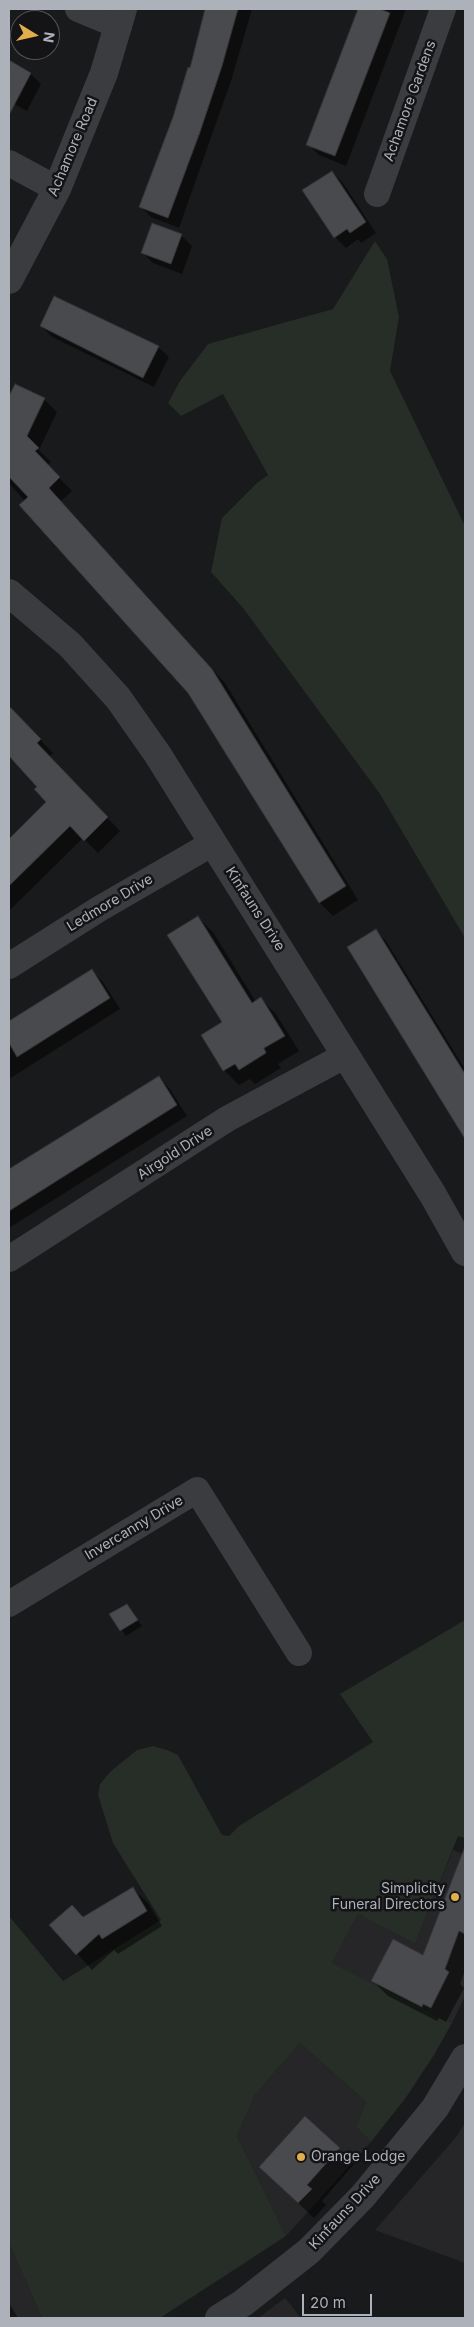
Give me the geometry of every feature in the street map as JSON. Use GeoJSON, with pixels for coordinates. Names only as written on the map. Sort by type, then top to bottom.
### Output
{"type":"FeatureCollection","features":[{"type":"Feature","properties":{"kind":"street"},"geometry":{"type":"LineString","coordinates":[[78,9],[121,17]]}},
{"type":"Feature","properties":{"kind":"street","name":"Achamore Gardens"},"geometry":{"type":"LineString","coordinates":[[377,194],[443,9]]}},
{"type":"Feature","properties":{"kind":"street","name":"Achamore Road"},"geometry":{"type":"LineString","coordinates":[[9,280],[57,189],[104,73],[121,17]]}},
{"type":"Feature","properties":{"kind":"street"},"geometry":{"type":"LineString","coordinates":[[9,163],[57,189]]}},
{"type":"Feature","properties":{"kind":"street","name":"Kinfauns Drive"},"geometry":{"type":"LineString","coordinates":[[9,593],[70,645],[118,698],[158,755],[433,1195],[465,1252]]}},
{"type":"Feature","properties":{"kind":"street","name":"Ledmore Drive"},"geometry":{"type":"LineString","coordinates":[[9,966],[99,909],[213,843]]}},
{"type":"Feature","properties":{"kind":"street","name":"Airgold Drive"},"geometry":{"type":"LineString","coordinates":[[9,1259],[227,1119],[346,1055]]}},
{"type":"Feature","properties":{"kind":"street","name":"Invercanny Drive"},"geometry":{"type":"LineString","coordinates":[[9,1604],[197,1490],[299,1653]]}},
{"type":"Feature","properties":{"kind":"street","name":"Kinfauns Drive"},"geometry":{"type":"LineString","coordinates":[[218,2318],[243,2303],[309,2251],[363,2196],[435,2108],[465,2058]]}},
{"type":"Feature","properties":{"kind":"shaded area"},"geometry":{"type":"Polygon","coordinates":[[[375,241],[387,259],[399,317],[390,371],[465,526],[465,938],[380,794],[243,608],[211,572],[222,518],[257,483],[268,475],[223,394],[181,416],[168,403],[180,381],[208,344],[333,309],[375,241]]]}},
{"type":"Feature","properties":{"kind":"shaded area"},"geometry":{"type":"Polygon","coordinates":[[[465,1620],[465,1838],[458,1836],[415,1944],[358,1914],[332,1963],[452,2023],[434,2055],[407,2096],[371,2142],[356,2127],[366,2102],[300,2043],[255,2095],[237,2136],[286,2236],[160,2318],[42,2318],[9,2243],[9,1916],[63,1981],[161,1920],[113,1843],[98,1795],[100,1784],[111,1771],[137,1750],[153,1746],[178,1755],[222,1835],[229,1836],[239,1826],[373,1742],[340,1694],[465,1620]]]}},
{"type":"Feature","properties":{"kind":"shaded area"},"geometry":{"type":"Polygon","coordinates":[[[453,1850],[465,1855],[465,1996],[452,2023],[332,1963],[358,1914],[415,1944],[453,1850]]]}},
{"type":"Feature","properties":{"kind":"shaded area"},"geometry":{"type":"Polygon","coordinates":[[[300,2043],[366,2102],[356,2127],[371,2142],[286,2236],[237,2136],[255,2095],[300,2043]]]}},
{"type":"Feature","properties":{"kind":"shaded area"},"geometry":{"type":"Polygon","coordinates":[[[465,2123],[465,2263],[375,2230],[457,2136],[465,2123]]]}},
{"type":"Feature","properties":{"kind":"shaded area"},"geometry":{"type":"Polygon","coordinates":[[[9,2243],[42,2318],[9,2318],[9,2243]]]}},
{"type":"Feature","properties":{"kind":"shaded area"},"geometry":{"type":"Polygon","coordinates":[[[285,2298],[301,2318],[258,2318],[285,2298]]]}},
{"type":"Feature","properties":{"kind":"building"},"geometry":{"type":"Polygon","coordinates":[[[205,9],[238,9],[222,66],[200,132],[168,218],[139,207],[173,117],[188,67],[190,68],[205,9]]]}},
{"type":"Feature","properties":{"kind":"building"},"geometry":{"type":"Polygon","coordinates":[[[358,9],[380,9],[390,13],[335,156],[306,145],[358,9]]]}},
{"type":"Feature","properties":{"kind":"building"},"geometry":{"type":"Polygon","coordinates":[[[9,60],[31,73],[9,115],[9,60]]]}},
{"type":"Feature","properties":{"kind":"building"},"geometry":{"type":"Polygon","coordinates":[[[332,171],[366,222],[350,233],[347,229],[334,238],[302,190],[332,171]]]}},
{"type":"Feature","properties":{"kind":"building"},"geometry":{"type":"Polygon","coordinates":[[[152,223],[182,234],[171,264],[141,253],[152,223]]]}},
{"type":"Feature","properties":{"kind":"building"},"geometry":{"type":"Polygon","coordinates":[[[54,296],[159,346],[143,378],[40,326],[54,296]]]}},
{"type":"Feature","properties":{"kind":"building"},"geometry":{"type":"Polygon","coordinates":[[[15,384],[45,398],[27,436],[39,448],[35,451],[60,477],[49,488],[212,669],[346,886],[319,903],[188,693],[19,505],[28,497],[9,477],[9,396],[15,384]]]}},
{"type":"Feature","properties":{"kind":"building"},"geometry":{"type":"Polygon","coordinates":[[[9,706],[41,739],[37,743],[108,817],[84,841],[70,826],[9,886],[9,839],[46,802],[34,789],[37,787],[9,756],[9,706]]]}},
{"type":"Feature","properties":{"kind":"building"},"geometry":{"type":"Polygon","coordinates":[[[198,916],[252,1003],[261,997],[285,1036],[264,1048],[266,1053],[239,1070],[235,1064],[223,1071],[201,1035],[222,1022],[167,935],[198,916]]]}},
{"type":"Feature","properties":{"kind":"building"},"geometry":{"type":"Polygon","coordinates":[[[376,929],[465,1074],[465,1139],[347,947],[376,929]]]}},
{"type":"Feature","properties":{"kind":"building"},"geometry":{"type":"Polygon","coordinates":[[[92,969],[110,998],[17,1057],[9,1043],[9,1021],[92,969]]]}},
{"type":"Feature","properties":{"kind":"building"},"geometry":{"type":"Polygon","coordinates":[[[159,1076],[177,1105],[9,1211],[9,1169],[159,1076]]]}},
{"type":"Feature","properties":{"kind":"building"},"geometry":{"type":"Polygon","coordinates":[[[127,1604],[138,1620],[120,1631],[109,1614],[127,1604]]]}},
{"type":"Feature","properties":{"kind":"building"},"geometry":{"type":"Polygon","coordinates":[[[464,1849],[465,1934],[459,1931],[445,1969],[449,1972],[431,2008],[423,2004],[422,2007],[371,1981],[393,1939],[423,1955],[464,1849]]]}},
{"type":"Feature","properties":{"kind":"building"},"geometry":{"type":"Polygon","coordinates":[[[133,1887],[147,1911],[102,1939],[99,1934],[76,1955],[49,1925],[72,1905],[83,1917],[133,1887]]]}},
{"type":"Feature","properties":{"kind":"building","name":"Orange Lodge"},"geometry":{"type":"Polygon","coordinates":[[[305,2116],[340,2148],[307,2185],[312,2189],[298,2203],[259,2167],[305,2116]]]}},
{"type":"Feature","properties":{"kind":"place","name":"Simplicity Funeral Directors"},"geometry":{"type":"Point","coordinates":[455,1897]}},
{"type":"Feature","properties":{"kind":"place","name":"Orange Lodge"},"geometry":{"type":"Point","coordinates":[301,2157]}}]}
